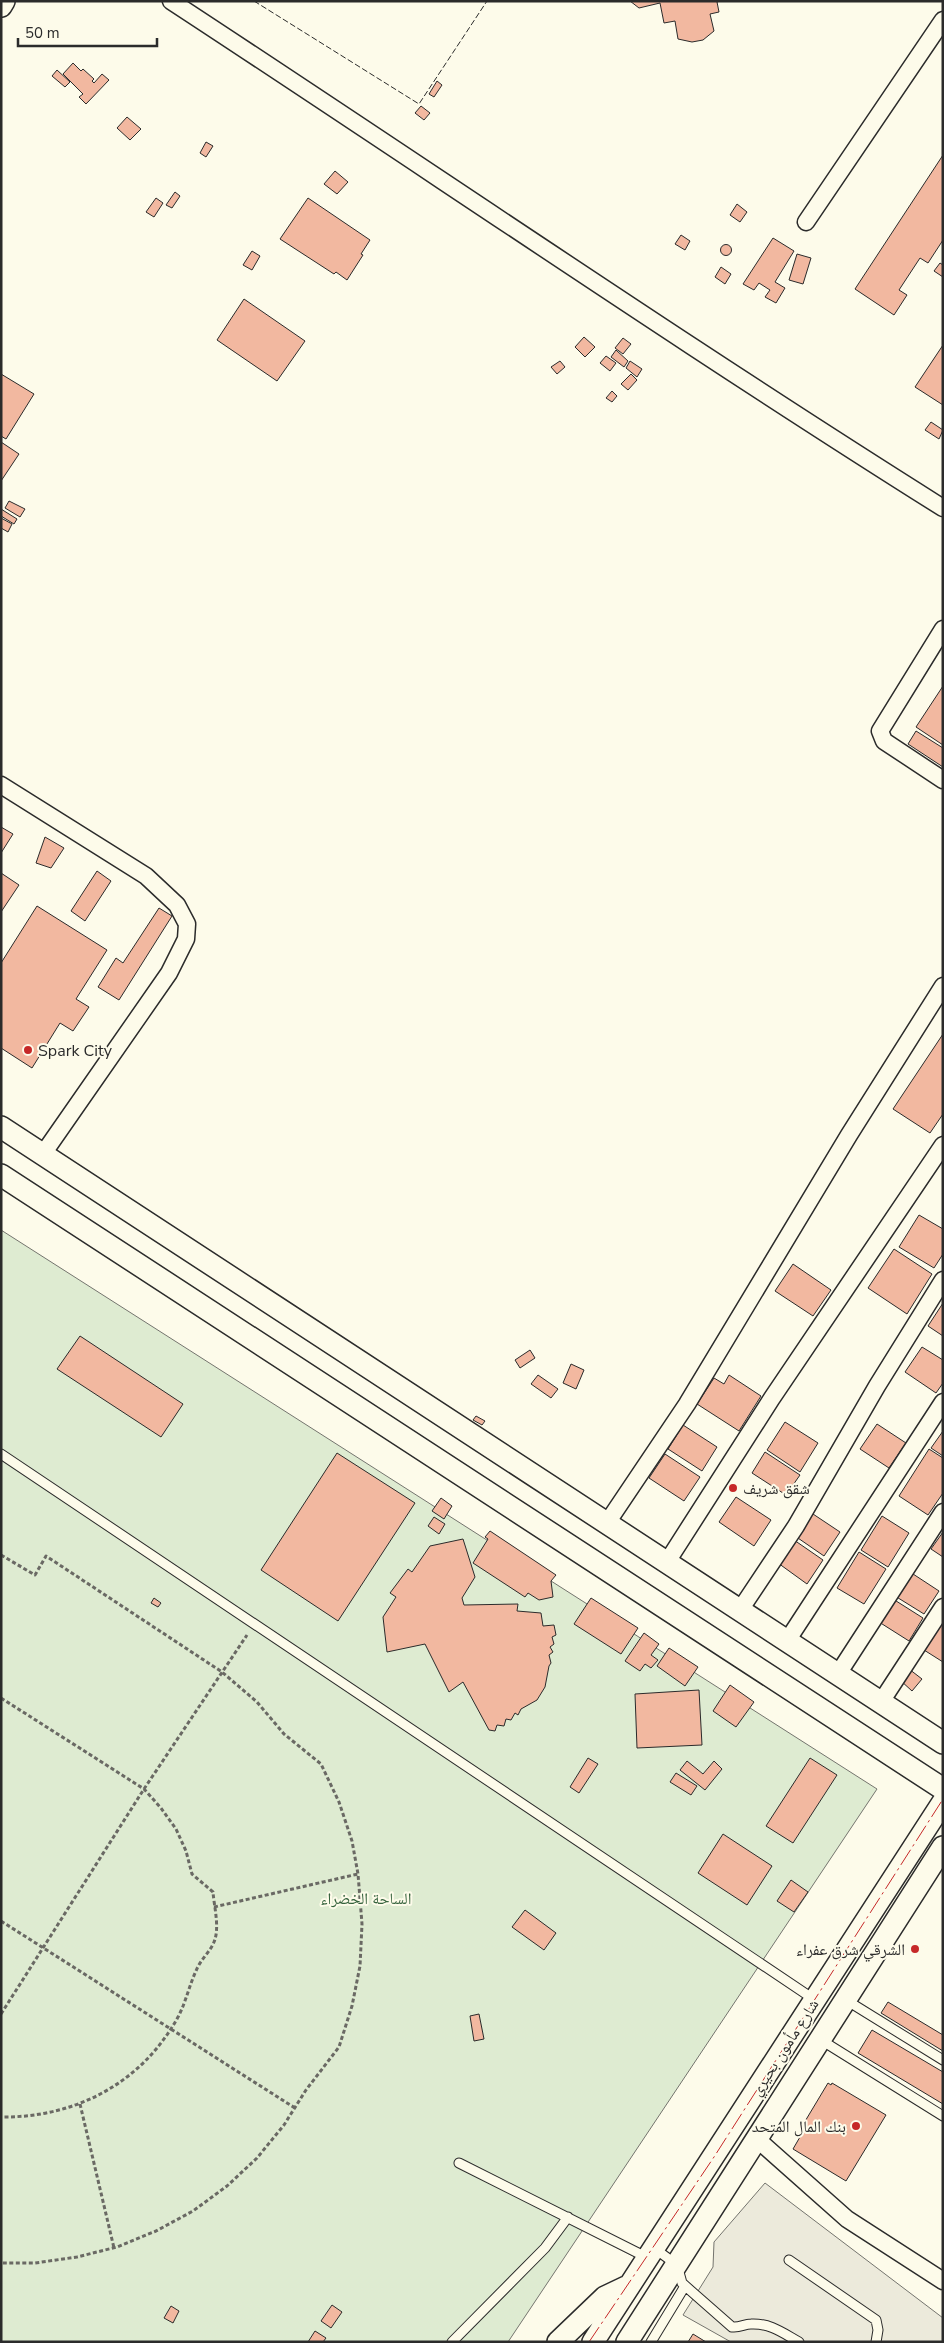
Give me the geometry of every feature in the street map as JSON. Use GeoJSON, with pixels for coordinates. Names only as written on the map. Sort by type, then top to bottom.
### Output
{"type":"FeatureCollection","features":[{"type":"Feature","properties":{"kind":"street"},"geometry":{"type":"LineString","coordinates":[[1,6],[4,1]]}},
{"type":"Feature","properties":{"kind":"street"},"geometry":{"type":"LineString","coordinates":[[171,1],[399,150],[723,368],[943,508]]}},
{"type":"Feature","properties":{"kind":"street"},"geometry":{"type":"LineString","coordinates":[[806,222],[943,20]]}},
{"type":"Feature","properties":{"kind":"street"},"geometry":{"type":"LineString","coordinates":[[943,629],[880,730],[884,741],[943,780]]}},
{"type":"Feature","properties":{"kind":"street"},"geometry":{"type":"LineString","coordinates":[[1,785],[146,876],[177,905],[187,924],[186,939],[169,974],[43,1154]]}},
{"type":"Feature","properties":{"kind":"street"},"geometry":{"type":"LineString","coordinates":[[607,1523],[687,1404],[849,1135],[943,986]]}},
{"type":"Feature","properties":{"kind":"street"},"geometry":{"type":"LineString","coordinates":[[1,1127],[943,1743]]}},
{"type":"Feature","properties":{"kind":"street"},"geometry":{"type":"LineString","coordinates":[[667,1562],[772,1398],[943,1145]]}},
{"type":"Feature","properties":{"kind":"street"},"geometry":{"type":"LineString","coordinates":[[1,1175],[943,1789]]}},
{"type":"Feature","properties":{"kind":"street"},"geometry":{"type":"LineString","coordinates":[[740,1610],[796,1526],[877,1386],[943,1280]]}},
{"type":"Feature","properties":{"kind":"street"},"geometry":{"type":"LineString","coordinates":[[787,1641],[941,1408]]}},
{"type":"Feature","properties":{"kind":"street"},"geometry":{"type":"LineString","coordinates":[[838,1674],[943,1512]]}},
{"type":"Feature","properties":{"kind":"street"},"geometry":{"type":"LineString","coordinates":[[881,1702],[943,1607]]}},
{"type":"Feature","properties":{"kind":"street","name":"شارع مأمون بحيري"},"geometry":{"type":"LineString","coordinates":[[593,2342],[943,1802]]}},
{"type":"Feature","properties":{"kind":"street","name":"شارع مأمون بحيري"},"geometry":{"type":"LineString","coordinates":[[628,2342],[943,1847]]}},
{"type":"Feature","properties":{"kind":"street"},"geometry":{"type":"LineString","coordinates":[[758,2140],[848,2219],[943,2282]]}},
{"type":"Feature","properties":{"kind":"street"},"geometry":{"type":"LineString","coordinates":[[558,2342],[605,2297],[631,2284]]}},
{"type":"Feature","properties":{"kind":"lane"},"geometry":{"type":"LineString","coordinates":[[1,1454],[815,2000]]}},
{"type":"Feature","properties":{"kind":"lane"},"geometry":{"type":"LineString","coordinates":[[846,2000],[943,2060]]}},
{"type":"Feature","properties":{"kind":"lane"},"geometry":{"type":"LineString","coordinates":[[821,2040],[943,2116]]}},
{"type":"Feature","properties":{"kind":"lane"},"geometry":{"type":"LineString","coordinates":[[459,2163],[568,2217],[677,2265],[682,2284],[732,2327],[739,2328],[749,2324],[771,2326],[799,2342]]}},
{"type":"Feature","properties":{"kind":"lane"},"geometry":{"type":"LineString","coordinates":[[452,2342],[545,2248],[568,2217]]}},
{"type":"Feature","properties":{"kind":"lane"},"geometry":{"type":"LineString","coordinates":[[789,2260],[876,2320],[878,2330],[876,2342]]}},
{"type":"Feature","properties":{"kind":"lane"},"geometry":{"type":"LineString","coordinates":[[651,2342],[685,2286]]}},
{"type":"Feature","properties":{"kind":"path"},"geometry":{"type":"LineString","coordinates":[[1,2263],[60,2259],[114,2248],[156,2231],[193,2211],[227,2186],[257,2158],[284,2125],[339,2046],[352,2006],[360,1966],[362,1924],[358,1874],[352,1841],[339,1802],[321,1764],[284,1734],[257,1702],[222,1672],[46,1556],[34,1575],[2,1557]]}},
{"type":"Feature","properties":{"kind":"path"},"geometry":{"type":"LineString","coordinates":[[1,2014],[144,1789],[255,1624]]}},
{"type":"Feature","properties":{"kind":"path"},"geometry":{"type":"LineString","coordinates":[[1,1698],[144,1789],[176,1829],[186,1851],[192,1874],[213,1892],[215,1941],[196,1970],[189,1993],[171,2029],[152,2056],[134,2072],[114,2087],[80,2104],[47,2114],[1,2117]]}},
{"type":"Feature","properties":{"kind":"path"},"geometry":{"type":"LineString","coordinates":[[214,1907],[358,1874]]}},
{"type":"Feature","properties":{"kind":"path"},"geometry":{"type":"LineString","coordinates":[[1,1921],[295,2108]]}},
{"type":"Feature","properties":{"kind":"path"},"geometry":{"type":"LineString","coordinates":[[80,2104],[114,2248]]}},
{"type":"Feature","properties":{"kind":"green space","name":"الساحة الخضراء"},"geometry":{"type":"Polygon","coordinates":[[[1,1230],[877,1789],[508,2342],[1,2342],[1,1230]]]}},
{"type":"Feature","properties":{"kind":"shaded area"},"geometry":{"type":"Polygon","coordinates":[[[765,2183],[943,2318],[943,2342],[731,2342],[683,2315],[713,2267],[714,2242],[765,2183]]]}},
{"type":"Feature","properties":{"kind":"building"},"geometry":{"type":"Polygon","coordinates":[[[630,1],[720,1],[717,2],[719,12],[710,14],[714,31],[703,40],[692,42],[678,39],[675,21],[664,23],[660,3],[639,8],[630,1]]]}},
{"type":"Feature","properties":{"kind":"building"},"geometry":{"type":"Polygon","coordinates":[[[73,63],[81,71],[83,69],[94,79],[92,81],[94,83],[102,74],[109,80],[86,104],[79,97],[83,94],[63,74],[73,63]]]}},
{"type":"Feature","properties":{"kind":"building"},"geometry":{"type":"Polygon","coordinates":[[[57,70],[70,82],[65,87],[52,76],[57,70]]]}},
{"type":"Feature","properties":{"kind":"building"},"geometry":{"type":"Polygon","coordinates":[[[437,81],[442,85],[434,97],[429,94],[437,81]]]}},
{"type":"Feature","properties":{"kind":"building"},"geometry":{"type":"Polygon","coordinates":[[[421,106],[430,113],[424,120],[415,113],[421,106]]]}},
{"type":"Feature","properties":{"kind":"building"},"geometry":{"type":"Polygon","coordinates":[[[127,117],[141,129],[130,140],[117,128],[127,117]]]}},
{"type":"Feature","properties":{"kind":"building"},"geometry":{"type":"Polygon","coordinates":[[[206,142],[213,146],[206,157],[200,153],[206,142]]]}},
{"type":"Feature","properties":{"kind":"building"},"geometry":{"type":"Polygon","coordinates":[[[943,155],[943,240],[928,263],[920,258],[899,290],[907,295],[894,315],[855,289],[943,155]]]}},
{"type":"Feature","properties":{"kind":"building"},"geometry":{"type":"Polygon","coordinates":[[[335,171],[348,182],[337,194],[324,184],[335,171]]]}},
{"type":"Feature","properties":{"kind":"building"},"geometry":{"type":"Polygon","coordinates":[[[175,192],[180,196],[172,208],[166,205],[175,192]]]}},
{"type":"Feature","properties":{"kind":"building"},"geometry":{"type":"Polygon","coordinates":[[[156,198],[163,203],[154,217],[146,212],[156,198]]]}},
{"type":"Feature","properties":{"kind":"building"},"geometry":{"type":"Polygon","coordinates":[[[308,198],[370,240],[347,280],[336,272],[334,274],[280,239],[308,198]]]}},
{"type":"Feature","properties":{"kind":"building"},"geometry":{"type":"Polygon","coordinates":[[[737,204],[747,212],[740,222],[730,215],[737,204]]]}},
{"type":"Feature","properties":{"kind":"building"},"geometry":{"type":"Polygon","coordinates":[[[681,235],[690,241],[685,250],[675,244],[681,235]]]}},
{"type":"Feature","properties":{"kind":"building"},"geometry":{"type":"Polygon","coordinates":[[[773,238],[794,251],[775,282],[785,288],[776,303],[765,297],[770,290],[759,283],[754,290],[743,284],[773,238]]]}},
{"type":"Feature","properties":{"kind":"building"},"geometry":{"type":"Polygon","coordinates":[[[726,244],[732,250],[726,256],[720,250],[726,244]]]}},
{"type":"Feature","properties":{"kind":"building"},"geometry":{"type":"Polygon","coordinates":[[[252,251],[260,256],[252,270],[243,265],[252,251]]]}},
{"type":"Feature","properties":{"kind":"building"},"geometry":{"type":"Polygon","coordinates":[[[797,254],[811,258],[803,284],[789,280],[797,254]]]}},
{"type":"Feature","properties":{"kind":"building"},"geometry":{"type":"Polygon","coordinates":[[[940,263],[943,265],[943,277],[934,271],[940,263]]]}},
{"type":"Feature","properties":{"kind":"building"},"geometry":{"type":"Polygon","coordinates":[[[721,267],[731,274],[725,284],[715,277],[721,267]]]}},
{"type":"Feature","properties":{"kind":"building"},"geometry":{"type":"Polygon","coordinates":[[[244,299],[305,341],[277,381],[217,340],[244,299]]]}},
{"type":"Feature","properties":{"kind":"building"},"geometry":{"type":"Polygon","coordinates":[[[584,337],[595,347],[585,357],[575,347],[584,337]]]}},
{"type":"Feature","properties":{"kind":"building"},"geometry":{"type":"Polygon","coordinates":[[[623,338],[631,344],[623,354],[615,348],[623,338]]]}},
{"type":"Feature","properties":{"kind":"building"},"geometry":{"type":"Polygon","coordinates":[[[943,345],[943,405],[915,387],[943,345]]]}},
{"type":"Feature","properties":{"kind":"building"},"geometry":{"type":"Polygon","coordinates":[[[616,350],[628,361],[624,367],[611,357],[616,350]]]}},
{"type":"Feature","properties":{"kind":"building"},"geometry":{"type":"Polygon","coordinates":[[[606,356],[616,363],[610,371],[600,363],[606,356]]]}},
{"type":"Feature","properties":{"kind":"building"},"geometry":{"type":"Polygon","coordinates":[[[560,361],[565,367],[557,374],[551,367],[560,361]]]}},
{"type":"Feature","properties":{"kind":"building"},"geometry":{"type":"Polygon","coordinates":[[[630,361],[642,369],[637,377],[626,368],[630,361]]]}},
{"type":"Feature","properties":{"kind":"building"},"geometry":{"type":"Polygon","coordinates":[[[1,374],[34,394],[6,439],[1,436],[1,374]]]}},
{"type":"Feature","properties":{"kind":"building"},"geometry":{"type":"Polygon","coordinates":[[[631,374],[637,380],[628,390],[621,384],[631,374]]]}},
{"type":"Feature","properties":{"kind":"building"},"geometry":{"type":"Polygon","coordinates":[[[612,391],[617,396],[612,402],[606,398],[612,391]]]}},
{"type":"Feature","properties":{"kind":"building"},"geometry":{"type":"Polygon","coordinates":[[[931,422],[943,430],[939,439],[925,430],[931,422]]]}},
{"type":"Feature","properties":{"kind":"building"},"geometry":{"type":"Polygon","coordinates":[[[1,442],[19,454],[1,481],[1,442]]]}},
{"type":"Feature","properties":{"kind":"building"},"geometry":{"type":"Polygon","coordinates":[[[9,501],[25,509],[20,517],[5,508],[9,501]]]}},
{"type":"Feature","properties":{"kind":"building"},"geometry":{"type":"Polygon","coordinates":[[[1,509],[17,519],[14,524],[1,516],[1,509]]]}},
{"type":"Feature","properties":{"kind":"building"},"geometry":{"type":"Polygon","coordinates":[[[1,518],[12,524],[8,532],[1,528],[1,518]]]}},
{"type":"Feature","properties":{"kind":"building"},"geometry":{"type":"Polygon","coordinates":[[[943,686],[943,745],[916,727],[943,686]]]}},
{"type":"Feature","properties":{"kind":"building"},"geometry":{"type":"Polygon","coordinates":[[[916,731],[943,748],[943,767],[908,744],[916,731]]]}},
{"type":"Feature","properties":{"kind":"building"},"geometry":{"type":"Polygon","coordinates":[[[1,827],[13,834],[1,853],[1,827]]]}},
{"type":"Feature","properties":{"kind":"building"},"geometry":{"type":"Polygon","coordinates":[[[45,837],[64,848],[51,868],[36,863],[45,837]]]}},
{"type":"Feature","properties":{"kind":"building"},"geometry":{"type":"Polygon","coordinates":[[[97,871],[111,881],[85,921],[71,911],[97,871]]]}},
{"type":"Feature","properties":{"kind":"building"},"geometry":{"type":"Polygon","coordinates":[[[1,873],[19,885],[1,912],[1,873]]]}},
{"type":"Feature","properties":{"kind":"building"},"geometry":{"type":"Polygon","coordinates":[[[37,906],[107,950],[76,999],[89,1007],[73,1031],[60,1023],[32,1068],[1,1048],[1,963],[37,906]]]}},
{"type":"Feature","properties":{"kind":"building"},"geometry":{"type":"Polygon","coordinates":[[[159,908],[172,916],[119,1000],[98,987],[116,958],[123,963],[159,908]]]}},
{"type":"Feature","properties":{"kind":"building"},"geometry":{"type":"Polygon","coordinates":[[[943,1034],[943,1114],[930,1133],[893,1109],[943,1034]]]}},
{"type":"Feature","properties":{"kind":"building"},"geometry":{"type":"Polygon","coordinates":[[[919,1215],[943,1229],[943,1254],[934,1268],[899,1247],[919,1215]]]}},
{"type":"Feature","properties":{"kind":"building"},"geometry":{"type":"Polygon","coordinates":[[[894,1249],[932,1274],[907,1314],[868,1288],[894,1249]]]}},
{"type":"Feature","properties":{"kind":"building"},"geometry":{"type":"Polygon","coordinates":[[[793,1264],[831,1290],[813,1316],[775,1291],[793,1264]]]}},
{"type":"Feature","properties":{"kind":"building"},"geometry":{"type":"Polygon","coordinates":[[[943,1303],[943,1336],[928,1326],[943,1303]]]}},
{"type":"Feature","properties":{"kind":"building"},"geometry":{"type":"Polygon","coordinates":[[[80,1336],[183,1404],[161,1437],[57,1369],[80,1336]]]}},
{"type":"Feature","properties":{"kind":"building"},"geometry":{"type":"Polygon","coordinates":[[[922,1347],[943,1360],[943,1383],[936,1393],[905,1372],[922,1347]]]}},
{"type":"Feature","properties":{"kind":"building"},"geometry":{"type":"Polygon","coordinates":[[[530,1350],[535,1358],[520,1368],[515,1360],[530,1350]]]}},
{"type":"Feature","properties":{"kind":"building"},"geometry":{"type":"Polygon","coordinates":[[[571,1364],[584,1370],[576,1389],[563,1383],[571,1364]]]}},
{"type":"Feature","properties":{"kind":"building"},"geometry":{"type":"Polygon","coordinates":[[[538,1375],[558,1389],[551,1398],[531,1384],[538,1375]]]}},
{"type":"Feature","properties":{"kind":"building"},"geometry":{"type":"Polygon","coordinates":[[[729,1375],[761,1396],[739,1431],[697,1404],[714,1378],[724,1384],[729,1375]]]}},
{"type":"Feature","properties":{"kind":"building"},"geometry":{"type":"Polygon","coordinates":[[[476,1416],[485,1421],[482,1425],[473,1420],[476,1416]]]}},
{"type":"Feature","properties":{"kind":"building"},"geometry":{"type":"Polygon","coordinates":[[[785,1422],[818,1443],[800,1472],[767,1450],[785,1422]]]}},
{"type":"Feature","properties":{"kind":"building"},"geometry":{"type":"Polygon","coordinates":[[[877,1424],[906,1443],[889,1468],[860,1449],[877,1424]]]}},
{"type":"Feature","properties":{"kind":"building"},"geometry":{"type":"Polygon","coordinates":[[[683,1425],[717,1447],[702,1471],[668,1449],[683,1425]]]}},
{"type":"Feature","properties":{"kind":"building"},"geometry":{"type":"Polygon","coordinates":[[[943,1431],[943,1456],[931,1448],[943,1431]]]}},
{"type":"Feature","properties":{"kind":"building"},"geometry":{"type":"Polygon","coordinates":[[[929,1449],[943,1458],[943,1493],[928,1515],[899,1496],[929,1449]]]}},
{"type":"Feature","properties":{"kind":"building"},"geometry":{"type":"Polygon","coordinates":[[[765,1452],[800,1475],[786,1495],[752,1473],[765,1452]]]}},
{"type":"Feature","properties":{"kind":"building"},"geometry":{"type":"Polygon","coordinates":[[[337,1453],[415,1503],[338,1621],[261,1570],[337,1453]]]}},
{"type":"Feature","properties":{"kind":"building"},"geometry":{"type":"Polygon","coordinates":[[[665,1454],[700,1477],[684,1501],[649,1478],[665,1454]]]}},
{"type":"Feature","properties":{"kind":"building"},"geometry":{"type":"Polygon","coordinates":[[[736,1497],[771,1520],[754,1546],[719,1522],[736,1497]]]}},
{"type":"Feature","properties":{"kind":"building"},"geometry":{"type":"Polygon","coordinates":[[[441,1498],[452,1506],[444,1519],[432,1511],[441,1498]]]}},
{"type":"Feature","properties":{"kind":"building"},"geometry":{"type":"Polygon","coordinates":[[[810,1512],[840,1532],[824,1556],[795,1536],[810,1512]]]}},
{"type":"Feature","properties":{"kind":"building"},"geometry":{"type":"Polygon","coordinates":[[[882,1516],[909,1533],[888,1567],[861,1550],[882,1516]]]}},
{"type":"Feature","properties":{"kind":"building"},"geometry":{"type":"Polygon","coordinates":[[[434,1517],[445,1524],[439,1534],[428,1526],[434,1517]]]}},
{"type":"Feature","properties":{"kind":"building"},"geometry":{"type":"Polygon","coordinates":[[[490,1531],[556,1575],[551,1581],[553,1597],[539,1600],[528,1593],[525,1597],[473,1563],[488,1539],[485,1537],[490,1531]]]}},
{"type":"Feature","properties":{"kind":"building"},"geometry":{"type":"Polygon","coordinates":[[[943,1532],[943,1557],[931,1549],[943,1532]]]}},
{"type":"Feature","properties":{"kind":"building"},"geometry":{"type":"Polygon","coordinates":[[[463,1539],[475,1577],[462,1598],[464,1605],[518,1604],[517,1611],[541,1613],[543,1626],[554,1625],[556,1635],[552,1637],[554,1644],[550,1647],[553,1652],[549,1655],[551,1663],[545,1687],[537,1700],[521,1709],[518,1715],[515,1713],[511,1720],[506,1719],[504,1726],[497,1725],[495,1731],[489,1730],[463,1682],[449,1692],[425,1644],[387,1652],[383,1617],[396,1597],[390,1593],[408,1569],[412,1572],[430,1546],[463,1539]]]}},
{"type":"Feature","properties":{"kind":"building"},"geometry":{"type":"Polygon","coordinates":[[[794,1540],[823,1560],[807,1584],[778,1563],[794,1540]]]}},
{"type":"Feature","properties":{"kind":"building"},"geometry":{"type":"Polygon","coordinates":[[[859,1552],[886,1569],[864,1604],[837,1588],[859,1552]]]}},
{"type":"Feature","properties":{"kind":"building"},"geometry":{"type":"Polygon","coordinates":[[[910,1572],[939,1591],[924,1614],[895,1596],[910,1572]]]}},
{"type":"Feature","properties":{"kind":"building"},"geometry":{"type":"Polygon","coordinates":[[[154,1598],[161,1603],[158,1607],[151,1603],[154,1598]]]}},
{"type":"Feature","properties":{"kind":"building"},"geometry":{"type":"Polygon","coordinates":[[[591,1598],[638,1628],[621,1654],[574,1624],[591,1598]]]}},
{"type":"Feature","properties":{"kind":"building"},"geometry":{"type":"Polygon","coordinates":[[[893,1599],[923,1618],[909,1641],[879,1622],[893,1599]]]}},
{"type":"Feature","properties":{"kind":"building"},"geometry":{"type":"Polygon","coordinates":[[[943,1624],[943,1662],[924,1650],[943,1624]]]}},
{"type":"Feature","properties":{"kind":"building"},"geometry":{"type":"Polygon","coordinates":[[[644,1633],[659,1644],[651,1655],[658,1660],[651,1668],[645,1664],[640,1671],[625,1661],[644,1633]]]}},
{"type":"Feature","properties":{"kind":"building"},"geometry":{"type":"Polygon","coordinates":[[[669,1648],[698,1667],[685,1686],[657,1666],[669,1648]]]}},
{"type":"Feature","properties":{"kind":"building"},"geometry":{"type":"Polygon","coordinates":[[[909,1669],[922,1679],[912,1691],[900,1680],[909,1669]]]}},
{"type":"Feature","properties":{"kind":"building"},"geometry":{"type":"Polygon","coordinates":[[[730,1685],[754,1702],[736,1727],[713,1711],[730,1685]]]}},
{"type":"Feature","properties":{"kind":"building"},"geometry":{"type":"Polygon","coordinates":[[[699,1690],[702,1745],[637,1748],[635,1694],[699,1690]]]}},
{"type":"Feature","properties":{"kind":"building"},"geometry":{"type":"Polygon","coordinates":[[[588,1758],[598,1764],[579,1793],[570,1787],[588,1758]]]}},
{"type":"Feature","properties":{"kind":"building"},"geometry":{"type":"Polygon","coordinates":[[[810,1758],[837,1775],[793,1843],[766,1826],[810,1758]]]}},
{"type":"Feature","properties":{"kind":"building"},"geometry":{"type":"Polygon","coordinates":[[[687,1761],[703,1774],[714,1761],[722,1769],[705,1790],[680,1770],[687,1761]]]}},
{"type":"Feature","properties":{"kind":"building"},"geometry":{"type":"Polygon","coordinates":[[[676,1773],[697,1786],[691,1795],[670,1782],[676,1773]]]}},
{"type":"Feature","properties":{"kind":"building"},"geometry":{"type":"Polygon","coordinates":[[[723,1834],[772,1866],[747,1905],[698,1873],[723,1834]]]}},
{"type":"Feature","properties":{"kind":"building"},"geometry":{"type":"Polygon","coordinates":[[[791,1880],[808,1892],[794,1912],[777,1901],[791,1880]]]}},
{"type":"Feature","properties":{"kind":"building"},"geometry":{"type":"Polygon","coordinates":[[[525,1910],[556,1933],[544,1950],[512,1927],[525,1910]]]}},
{"type":"Feature","properties":{"kind":"building"},"geometry":{"type":"Polygon","coordinates":[[[888,2002],[943,2035],[943,2051],[881,2013],[888,2002]]]}},
{"type":"Feature","properties":{"kind":"building"},"geometry":{"type":"Polygon","coordinates":[[[479,2014],[484,2039],[474,2041],[470,2016],[479,2014]]]}},
{"type":"Feature","properties":{"kind":"building"},"geometry":{"type":"Polygon","coordinates":[[[872,2030],[943,2072],[943,2104],[858,2053],[872,2030]]]}},
{"type":"Feature","properties":{"kind":"building"},"geometry":{"type":"Polygon","coordinates":[[[828,2083],[831,2085],[832,2083],[886,2115],[846,2181],[793,2149],[804,2130],[801,2128],[828,2083]]]}},
{"type":"Feature","properties":{"kind":"building"},"geometry":{"type":"Polygon","coordinates":[[[332,2305],[342,2312],[331,2328],[321,2321],[332,2305]]]}},
{"type":"Feature","properties":{"kind":"building"},"geometry":{"type":"Polygon","coordinates":[[[171,2306],[179,2311],[173,2323],[164,2318],[171,2306]]]}},
{"type":"Feature","properties":{"kind":"building"},"geometry":{"type":"Polygon","coordinates":[[[315,2331],[326,2338],[323,2342],[308,2342],[315,2331]]]}},
{"type":"Feature","properties":{"kind":"building"},"geometry":{"type":"Polygon","coordinates":[[[693,2334],[706,2342],[688,2342],[693,2334]]]}},
{"type":"Feature","properties":{"kind":"fence"},"geometry":{"type":"LineString","coordinates":[[254,1],[419,104],[487,1]]}},
{"type":"Feature","properties":{"kind":"power"},"geometry":{"type":"LineString","coordinates":[[589,2342],[714,2157],[943,1799]]}},
{"type":"Feature","properties":{"kind":"place","name":"Spark City"},"geometry":{"type":"Point","coordinates":[28,1050]}},
{"type":"Feature","properties":{"kind":"place","name":"شقق شريف"},"geometry":{"type":"Point","coordinates":[733,1488]}},
{"type":"Feature","properties":{"kind":"place","name":"الشرقي شرق عفراء"},"geometry":{"type":"Point","coordinates":[915,1949]}},
{"type":"Feature","properties":{"kind":"place","name":"بنك المال المتحد"},"geometry":{"type":"Point","coordinates":[856,2126]}}]}
